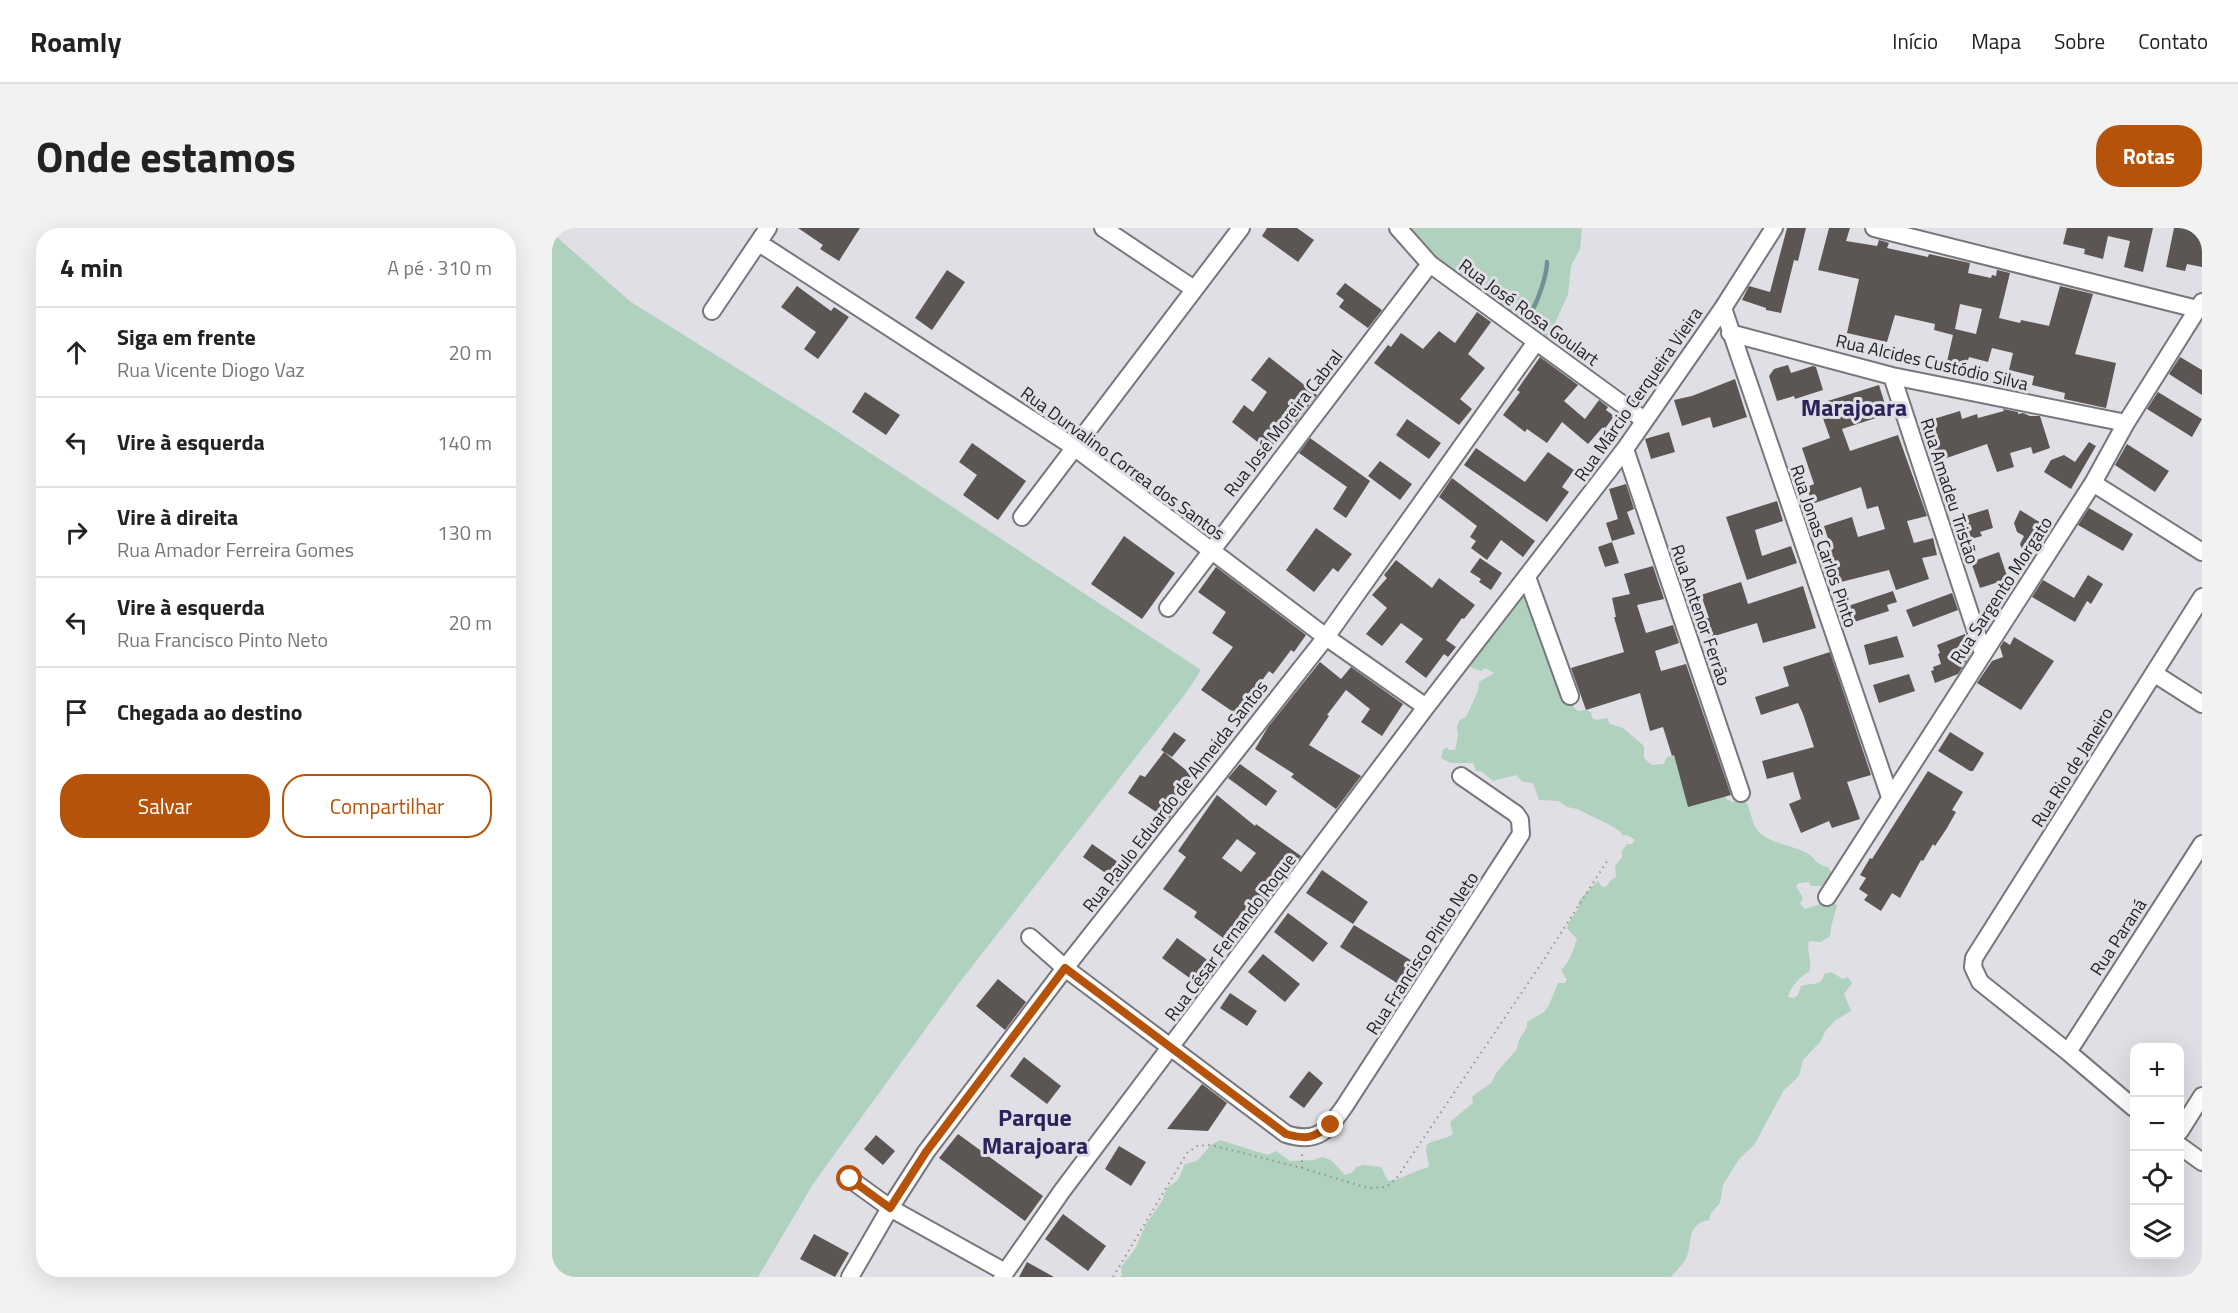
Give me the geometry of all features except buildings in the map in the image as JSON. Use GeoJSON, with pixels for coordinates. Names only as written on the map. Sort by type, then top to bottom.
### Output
{"type":"FeatureCollection","features":[{"type":"Feature","properties":{"kind":"street"},"geometry":{"type":"LineString","coordinates":[[712,311],[768,228]]}},
{"type":"Feature","properties":{"kind":"street"},"geometry":{"type":"LineString","coordinates":[[1103,228],[1194,289]]}},
{"type":"Feature","properties":{"kind":"street"},"geometry":{"type":"LineString","coordinates":[[1022,517],[1241,228]]}},
{"type":"Feature","properties":{"kind":"street","name":"Rua José Rosa Goulart"},"geometry":{"type":"LineString","coordinates":[[1398,228],[1430,264],[1644,420]]}},
{"type":"Feature","properties":{"kind":"street","name":"Rua Márcio Cerqueira Vieira"},"geometry":{"type":"LineString","coordinates":[[1426,707],[1625,449],[1723,308],[1774,228]]}},
{"type":"Feature","properties":{"kind":"street"},"geometry":{"type":"LineString","coordinates":[[1874,228],[2200,305]]}},
{"type":"Feature","properties":{"kind":"street","name":"Rua Durvalino Correa dos Santos"},"geometry":{"type":"LineString","coordinates":[[759,243],[1074,447],[1326,636],[1426,707]]}},
{"type":"Feature","properties":{"kind":"street","name":"Rua José Moreira Cabral"},"geometry":{"type":"LineString","coordinates":[[1168,608],[1430,264]]}},
{"type":"Feature","properties":{"kind":"street","name":"Rua Sargento Morgato"},"geometry":{"type":"LineString","coordinates":[[1827,897],[2093,483],[2126,423],[2200,305]]}},
{"type":"Feature","properties":{"kind":"street","name":"Rua Jonas Carlos Pinto"},"geometry":{"type":"LineString","coordinates":[[1723,308],[1890,797]]}},
{"type":"Feature","properties":{"kind":"street","name":"Rua Alcides Custódio Silva"},"geometry":{"type":"LineString","coordinates":[[1730,333],[1892,376],[2126,423]]}},
{"type":"Feature","properties":{"kind":"street","name":"Rua Paulo Eduardo de Almeida Santos"},"geometry":{"type":"LineString","coordinates":[[850,1277],[926,1152],[1065,968],[1326,636],[1536,342]]}},
{"type":"Feature","properties":{"kind":"street","name":"Rua Amadeu Tristão"},"geometry":{"type":"LineString","coordinates":[[1892,376],[1983,653]]}},
{"type":"Feature","properties":{"kind":"street","name":"Rua Antenor Ferrão"},"geometry":{"type":"LineString","coordinates":[[1625,449],[1741,793]]}},
{"type":"Feature","properties":{"kind":"street"},"geometry":{"type":"LineString","coordinates":[[2093,483],[2202,552]]}},
{"type":"Feature","properties":{"kind":"street"},"geometry":{"type":"LineString","coordinates":[[1527,577],[1570,696]]}},
{"type":"Feature","properties":{"kind":"street","name":"Rua Rio de Janeiro"},"geometry":{"type":"LineString","coordinates":[[2067,1052],[1980,982],[1973,967],[1974,958],[2202,597]]}},
{"type":"Feature","properties":{"kind":"street"},"geometry":{"type":"LineString","coordinates":[[2155,674],[2202,704]]}},
{"type":"Feature","properties":{"kind":"street","name":"Rua César Fernando Roque"},"geometry":{"type":"LineString","coordinates":[[1004,1274],[1062,1191],[1426,707]]}},
{"type":"Feature","properties":{"kind":"street","name":"Rua Francisco Pinto Neto"},"geometry":{"type":"LineString","coordinates":[[1172,1047],[1286,1134],[1303,1139],[1317,1135],[1331,1125],[1519,840],[1522,829],[1516,814],[1461,776]]}},
{"type":"Feature","properties":{"kind":"street","name":"Rua Paraná"},"geometry":{"type":"LineString","coordinates":[[2067,1052],[2202,844]]}},
{"type":"Feature","properties":{"kind":"street"},"geometry":{"type":"LineString","coordinates":[[1030,937],[1065,968],[1172,1047]]}},
{"type":"Feature","properties":{"kind":"street"},"geometry":{"type":"LineString","coordinates":[[2067,1052],[2130,1105]]}},
{"type":"Feature","properties":{"kind":"street"},"geometry":{"type":"LineString","coordinates":[[2184,1125],[2202,1096]]}},
{"type":"Feature","properties":{"kind":"street"},"geometry":{"type":"LineString","coordinates":[[2184,1149],[2202,1162]]}},
{"type":"Feature","properties":{"kind":"street"},"geometry":{"type":"LineString","coordinates":[[850,1179],[890,1208],[1004,1274]]}},
{"type":"Feature","properties":{"kind":"path"},"geometry":{"type":"LineString","coordinates":[[1113,1277],[1186,1153],[1197,1146],[1211,1145],[1302,1168],[1368,1188],[1386,1187],[1396,1179],[1543,961],[1609,858]]}},
{"type":"Feature","properties":{"kind":"green space"},"geometry":{"type":"Polygon","coordinates":[[[1401,228],[1582,228],[1580,249],[1571,266],[1568,294],[1544,348],[1430,264],[1401,228]]]}},
{"type":"Feature","properties":{"kind":"green space"},"geometry":{"type":"Polygon","coordinates":[[[552,233],[631,302],[829,426],[1201,670],[1186,693],[959,983],[813,1184],[758,1277],[552,1277],[552,233]]]}},
{"type":"Feature","properties":{"kind":"green space"},"geometry":{"type":"Polygon","coordinates":[[[1527,577],[1568,702],[1578,711],[1591,712],[1592,718],[1597,720],[1607,718],[1610,724],[1623,728],[1644,746],[1644,758],[1652,765],[1664,764],[1667,757],[1680,758],[1725,792],[1726,799],[1733,802],[1745,800],[1752,820],[1762,835],[1805,852],[1820,864],[1828,867],[1832,874],[1830,882],[1821,886],[1811,886],[1809,882],[1799,883],[1796,886],[1803,898],[1800,904],[1805,909],[1831,899],[1837,906],[1830,936],[1821,942],[1809,941],[1809,972],[1796,982],[1788,997],[1794,998],[1798,995],[1801,986],[1819,982],[1824,974],[1831,972],[1843,979],[1848,977],[1852,983],[1844,994],[1851,1011],[1836,1020],[1826,1030],[1820,1042],[1803,1060],[1799,1076],[1784,1090],[1754,1145],[1739,1159],[1723,1185],[1720,1203],[1711,1213],[1709,1220],[1694,1228],[1687,1257],[1671,1277],[1120,1277],[1121,1267],[1135,1249],[1146,1224],[1162,1201],[1167,1188],[1178,1180],[1185,1164],[1197,1161],[1211,1145],[1220,1140],[1268,1155],[1276,1151],[1290,1161],[1314,1160],[1322,1157],[1331,1160],[1345,1175],[1363,1165],[1381,1167],[1388,1181],[1429,1167],[1427,1144],[1453,1134],[1450,1122],[1473,1103],[1474,1095],[1491,1083],[1497,1072],[1517,1049],[1527,1022],[1544,1012],[1558,983],[1565,983],[1567,980],[1561,970],[1570,959],[1577,939],[1567,928],[1579,908],[1579,902],[1598,881],[1602,887],[1607,886],[1616,877],[1615,866],[1622,857],[1622,851],[1627,844],[1632,844],[1635,840],[1622,835],[1610,825],[1577,809],[1567,807],[1559,801],[1539,800],[1533,783],[1523,782],[1516,775],[1493,781],[1481,771],[1476,771],[1473,763],[1451,763],[1441,758],[1443,750],[1447,747],[1449,750],[1455,750],[1458,736],[1457,726],[1460,720],[1466,717],[1478,691],[1479,682],[1494,673],[1485,668],[1481,671],[1472,668],[1469,663],[1527,577]]]}},
{"type":"Feature","properties":{"kind":"waterway"},"geometry":{"type":"LineString","coordinates":[[1531,312],[1542,288],[1547,262]]}},
{"type":"Feature","properties":{"kind":"district","name":"Marajoara"},"geometry":{"type":"Point","coordinates":[1854,407]}},
{"type":"Feature","properties":{"kind":"district","name":"Parque Marajoara"},"geometry":{"type":"Point","coordinates":[1035,1131]}},
{"type":"Feature","properties":{"kind":"route"},"geometry":{"type":"LineString","coordinates":[[850,1179],[890,1208],[926,1152],[1065,968],[1286,1134],[1303,1139],[1317,1135],[1331,1125]]}}]}
